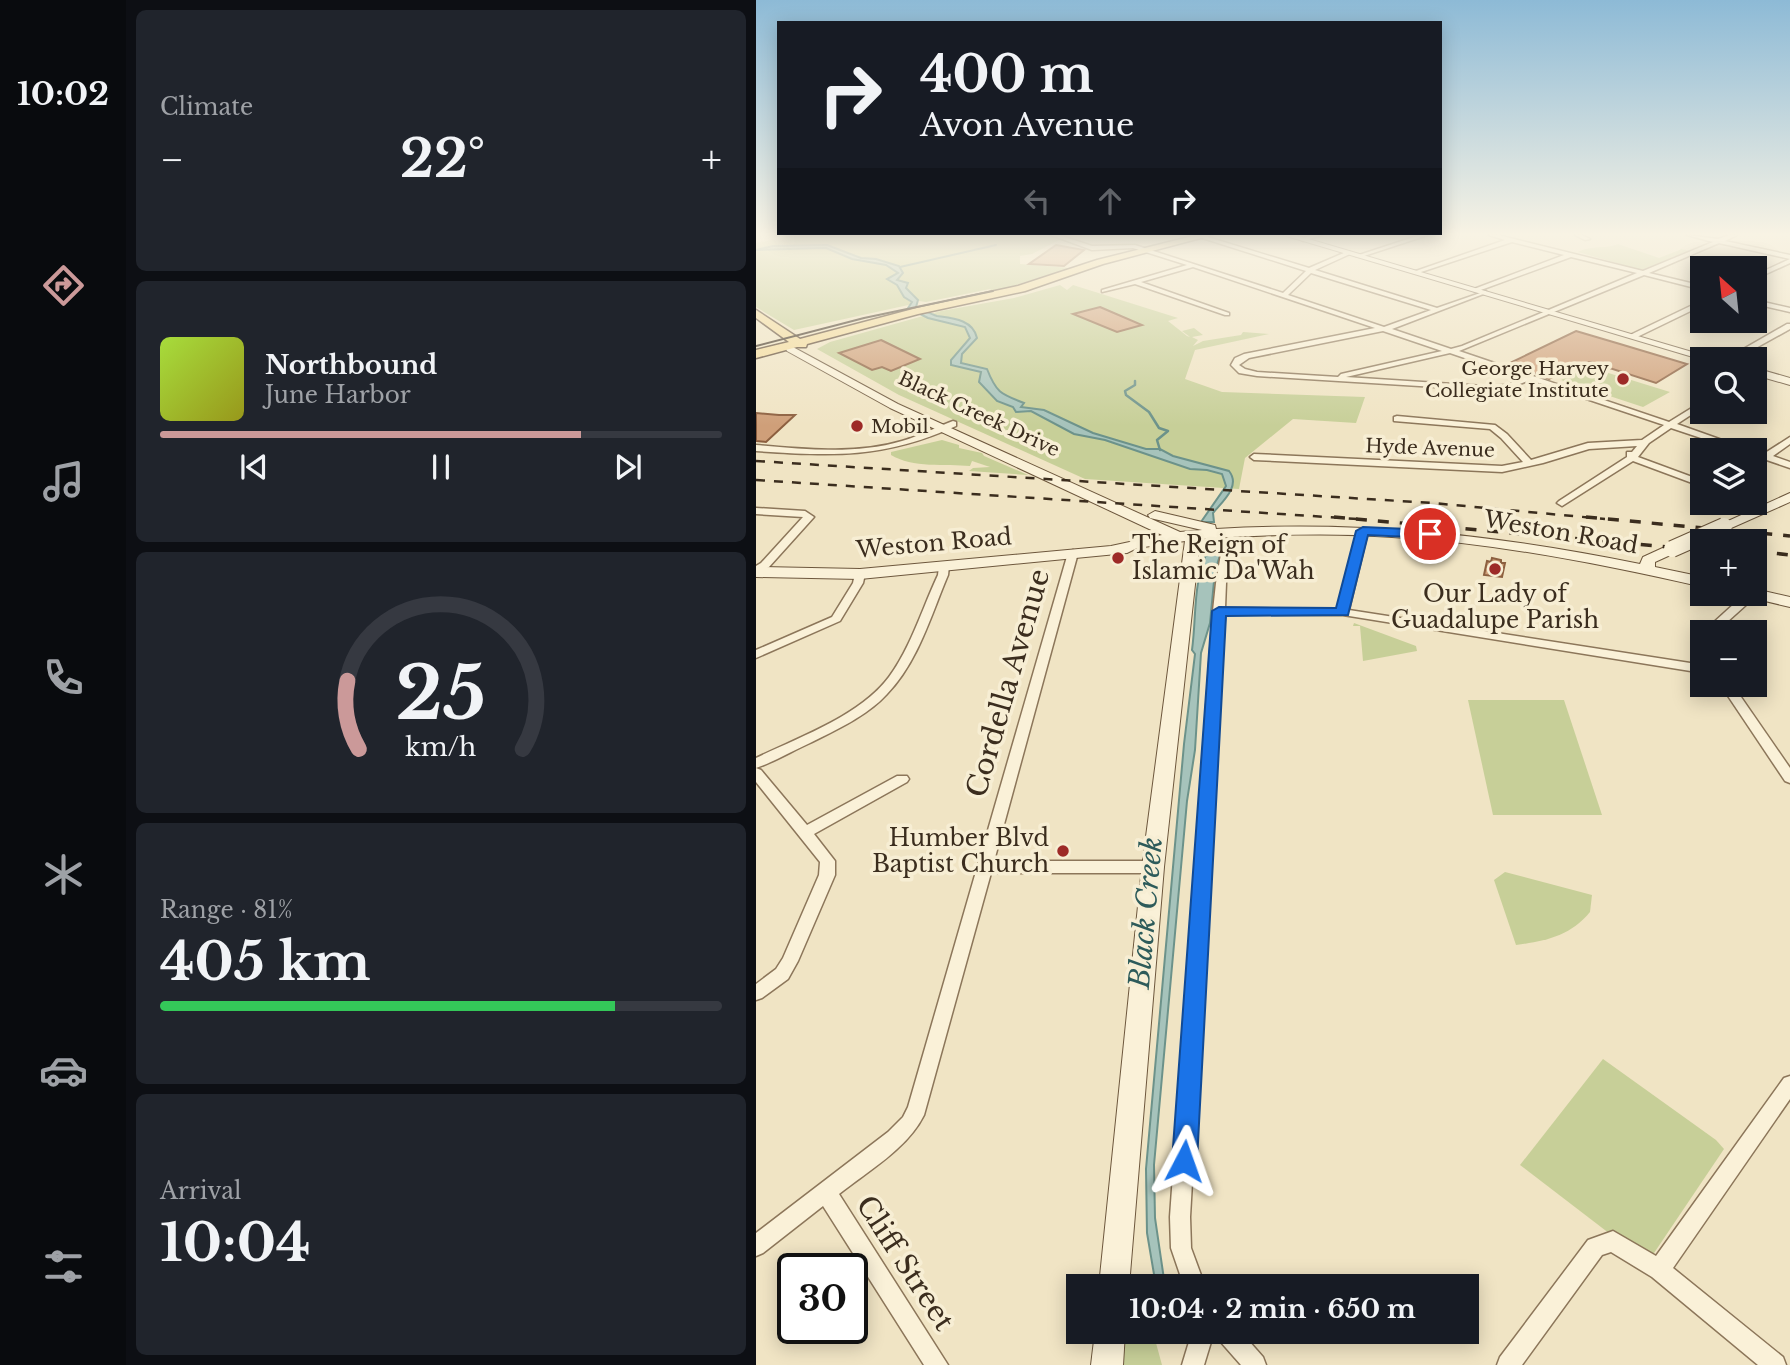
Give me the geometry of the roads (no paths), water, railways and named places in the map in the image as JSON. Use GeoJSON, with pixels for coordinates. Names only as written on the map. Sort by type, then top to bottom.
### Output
{"type":"FeatureCollection","features":[{"type":"Feature","properties":{"kind":"main road"},"geometry":{"type":"LineString","coordinates":[[756,356],[977,299]]}},
{"type":"Feature","properties":{"kind":"main road"},"geometry":{"type":"LineString","coordinates":[[1505,299],[1690,353]]}},
{"type":"Feature","properties":{"kind":"main road","name":"Black Creek Drive"},"geometry":{"type":"LineString","coordinates":[[756,313],[794,345]]}},
{"type":"Feature","properties":{"kind":"main road","name":"Black Creek Drive"},"geometry":{"type":"LineString","coordinates":[[756,324],[794,345],[856,387],[1149,518],[1185,541]]}},
{"type":"Feature","properties":{"kind":"main road"},"geometry":{"type":"LineString","coordinates":[[1767,375],[1790,382]]}},
{"type":"Feature","properties":{"kind":"main road"},"geometry":{"type":"LineString","coordinates":[[1767,503],[1790,497]]}},
{"type":"Feature","properties":{"kind":"main road"},"geometry":{"type":"LineString","coordinates":[[1647,571],[1648,560],[1742,515]]}},
{"type":"Feature","properties":{"kind":"main road"},"geometry":{"type":"LineString","coordinates":[[1149,518],[1199,527],[1255,530]]}},
{"type":"Feature","properties":{"kind":"main road"},"geometry":{"type":"LineString","coordinates":[[1133,544],[1148,539],[1156,532],[1149,518]]}},
{"type":"Feature","properties":{"kind":"main road","name":"Weston Road"},"geometry":{"type":"LineString","coordinates":[[756,571],[860,574],[1116,549],[1255,530],[1363,531],[1449,536],[1512,544],[1690,579]]}},
{"type":"Feature","properties":{"kind":"main road","name":"Weston Road"},"geometry":{"type":"LineString","coordinates":[[1116,549],[1133,544],[1252,538],[1283,531]]}},
{"type":"Feature","properties":{"kind":"main road"},"geometry":{"type":"LineString","coordinates":[[1115,1274],[1185,541]]}},
{"type":"Feature","properties":{"kind":"main road"},"geometry":{"type":"LineString","coordinates":[[1670,550],[1667,561],[1672,568],[1690,577]]}},
{"type":"Feature","properties":{"kind":"main road"},"geometry":{"type":"LineString","coordinates":[[1767,597],[1790,602]]}},
{"type":"Feature","properties":{"kind":"main road"},"geometry":{"type":"LineString","coordinates":[[1107,1365],[1109,1344]]}},
{"type":"Feature","properties":{"kind":"street"},"geometry":{"type":"LineString","coordinates":[[1183,299],[1227,314]]}},
{"type":"Feature","properties":{"kind":"street"},"geometry":{"type":"LineString","coordinates":[[1295,299],[1710,438]]}},
{"type":"Feature","properties":{"kind":"street"},"geometry":{"type":"LineString","coordinates":[[1401,299],[1437,310]]}},
{"type":"Feature","properties":{"kind":"street"},"geometry":{"type":"LineString","coordinates":[[1463,299],[1384,329],[1247,356],[1238,360],[1235,365],[1246,373],[1498,388],[1529,378]]}},
{"type":"Feature","properties":{"kind":"street"},"geometry":{"type":"LineString","coordinates":[[1339,379],[1345,374],[1452,352],[1581,299]]}},
{"type":"Feature","properties":{"kind":"street"},"geometry":{"type":"LineString","coordinates":[[1768,305],[1790,310]]}},
{"type":"Feature","properties":{"kind":"street"},"geometry":{"type":"LineString","coordinates":[[1632,336],[1690,308]]}},
{"type":"Feature","properties":{"kind":"street"},"geometry":{"type":"LineString","coordinates":[[1752,347],[1790,326]]}},
{"type":"Feature","properties":{"kind":"street"},"geometry":{"type":"LineString","coordinates":[[1562,503],[1632,458],[1643,443],[1690,411]]}},
{"type":"Feature","properties":{"kind":"street"},"geometry":{"type":"LineString","coordinates":[[1397,419],[1492,428],[1504,436],[1529,463]]}},
{"type":"Feature","properties":{"kind":"street"},"geometry":{"type":"LineString","coordinates":[[756,448],[862,453],[898,446],[947,427]]}},
{"type":"Feature","properties":{"kind":"street"},"geometry":{"type":"LineString","coordinates":[[1767,456],[1790,440]]}},
{"type":"Feature","properties":{"kind":"street","name":"Hyde Avenue"},"geometry":{"type":"LineString","coordinates":[[1254,457],[1490,469],[1529,463],[1581,447],[1643,443]]}},
{"type":"Feature","properties":{"kind":"street"},"geometry":{"type":"LineString","coordinates":[[1611,444],[1627,451],[1632,458],[1690,479]]}},
{"type":"Feature","properties":{"kind":"street"},"geometry":{"type":"LineString","coordinates":[[1767,457],[1790,465]]}},
{"type":"Feature","properties":{"kind":"street"},"geometry":{"type":"LineString","coordinates":[[756,511],[808,515],[765,565],[756,571]]}},
{"type":"Feature","properties":{"kind":"street"},"geometry":{"type":"LineString","coordinates":[[1343,612],[1363,531]]}},
{"type":"Feature","properties":{"kind":"street"},"geometry":{"type":"LineString","coordinates":[[1190,1274],[1181,1248],[1180,1217],[1219,611],[1227,548]]}},
{"type":"Feature","properties":{"kind":"street","name":"Cordella Avenue"},"geometry":{"type":"LineString","coordinates":[[758,1239],[826,1192],[895,1138],[910,1123],[917,1109],[1073,553]]}},
{"type":"Feature","properties":{"kind":"street"},"geometry":{"type":"LineString","coordinates":[[756,763],[855,713],[880,695],[898,672],[943,575],[944,566]]}},
{"type":"Feature","properties":{"kind":"street"},"geometry":{"type":"LineString","coordinates":[[756,654],[836,619],[858,583],[860,574]]}},
{"type":"Feature","properties":{"kind":"street"},"geometry":{"type":"LineString","coordinates":[[1722,620],[1738,606]]}},
{"type":"Feature","properties":{"kind":"street"},"geometry":{"type":"LineString","coordinates":[[1219,611],[1343,612],[1690,667]]}},
{"type":"Feature","properties":{"kind":"street"},"geometry":{"type":"LineString","coordinates":[[1735,697],[1790,778]]}},
{"type":"Feature","properties":{"kind":"street"},"geometry":{"type":"LineString","coordinates":[[1777,758],[1790,751]]}},
{"type":"Feature","properties":{"kind":"street"},"geometry":{"type":"LineString","coordinates":[[756,774],[807,832],[828,861],[827,875],[790,961],[782,974],[756,993]]}},
{"type":"Feature","properties":{"kind":"street"},"geometry":{"type":"LineString","coordinates":[[807,832],[902,779]]}},
{"type":"Feature","properties":{"kind":"street"},"geometry":{"type":"LineString","coordinates":[[986,867],[1153,867]]}},
{"type":"Feature","properties":{"kind":"street"},"geometry":{"type":"LineString","coordinates":[[1659,1270],[1790,1084]]}},
{"type":"Feature","properties":{"kind":"street","name":"Cliff Street"},"geometry":{"type":"LineString","coordinates":[[826,1192],[937,1365]]}},
{"type":"Feature","properties":{"kind":"street"},"geometry":{"type":"LineString","coordinates":[[1508,1365],[1595,1247],[1613,1241],[1659,1270],[1775,1365]]}},
{"type":"Feature","properties":{"kind":"street"},"geometry":{"type":"LineString","coordinates":[[1193,1365],[1199,1344]]}},
{"type":"Feature","properties":{"kind":"street"},"geometry":{"type":"LineString","coordinates":[[1237,1344],[1255,1365]]}},
{"type":"Feature","properties":{"kind":"water"},"geometry":{"type":"Polygon","coordinates":[[[907,299],[917,299],[916,307],[937,316],[961,321],[971,327],[977,338],[962,354],[961,363],[987,369],[996,387],[1004,394],[1024,403],[1021,407],[1044,410],[1093,433],[1146,449],[1160,449],[1173,456],[1229,471],[1232,488],[1213,513],[1214,522],[1201,522],[1226,486],[1222,474],[1190,469],[1105,440],[1074,434],[1031,411],[1016,412],[1013,407],[997,401],[979,382],[981,372],[951,365],[951,360],[970,338],[965,327],[928,318],[908,308],[912,302],[907,299]]]}},
{"type":"Feature","properties":{"kind":"water"},"geometry":{"type":"Polygon","coordinates":[[[1223,546],[1215,571],[1210,623],[1201,653],[1195,750],[1187,801],[1154,1165],[1155,1218],[1163,1274],[1154,1274],[1147,1233],[1146,1169],[1184,744],[1195,654],[1192,650],[1196,599],[1200,574],[1209,548],[1223,546]]]}},
{"type":"Feature","properties":{"kind":"waterway"},"geometry":{"type":"LineString","coordinates":[[1135,381],[1135,385],[1125,391],[1126,395],[1149,412],[1159,428],[1168,431],[1157,440],[1160,450]]}},
{"type":"Feature","properties":{"kind":"tram line"},"geometry":{"type":"LineString","coordinates":[[756,346],[864,318],[956,299]]}},
{"type":"Feature","properties":{"kind":"railway"},"geometry":{"type":"LineString","coordinates":[[756,461],[1432,503],[1605,519]]}},
{"type":"Feature","properties":{"kind":"railway"},"geometry":{"type":"LineString","coordinates":[[756,480],[1352,519]]}},
{"type":"Feature","properties":{"kind":"railway"},"geometry":{"type":"LineString","coordinates":[[1334,517],[1352,519]]}},
{"type":"Feature","properties":{"kind":"railway"},"geometry":{"type":"LineString","coordinates":[[1586,517],[1790,536]]}},
{"type":"Feature","properties":{"kind":"railway"},"geometry":{"type":"LineString","coordinates":[[1352,519],[1358,519]]}},
{"type":"Feature","properties":{"kind":"railway"},"geometry":{"type":"LineString","coordinates":[[1352,519],[1690,549]]}},
{"type":"Feature","properties":{"kind":"railway"},"geometry":{"type":"LineString","coordinates":[[1767,552],[1790,555]]}},
{"type":"Feature","properties":{"kind":"place","name":"George Harvey Collegiate Institute"},"geometry":{"type":"Point","coordinates":[1623,379]}},
{"type":"Feature","properties":{"kind":"place","name":"Mobil"},"geometry":{"type":"Point","coordinates":[857,426]}},
{"type":"Feature","properties":{"kind":"place","name":"The Reign of Islamic Da'Wah"},"geometry":{"type":"Point","coordinates":[1118,558]}},
{"type":"Feature","properties":{"kind":"place","name":"Our Lady of Guadalupe Parish"},"geometry":{"type":"Point","coordinates":[1495,569]}},
{"type":"Feature","properties":{"kind":"place","name":"Humber Blvd Baptist Church"},"geometry":{"type":"Point","coordinates":[1063,851]}},
{"type":"Feature","properties":{"kind":"water label","name":"Black Creek"},"geometry":{"type":"Point","coordinates":[1146,913]}}]}
